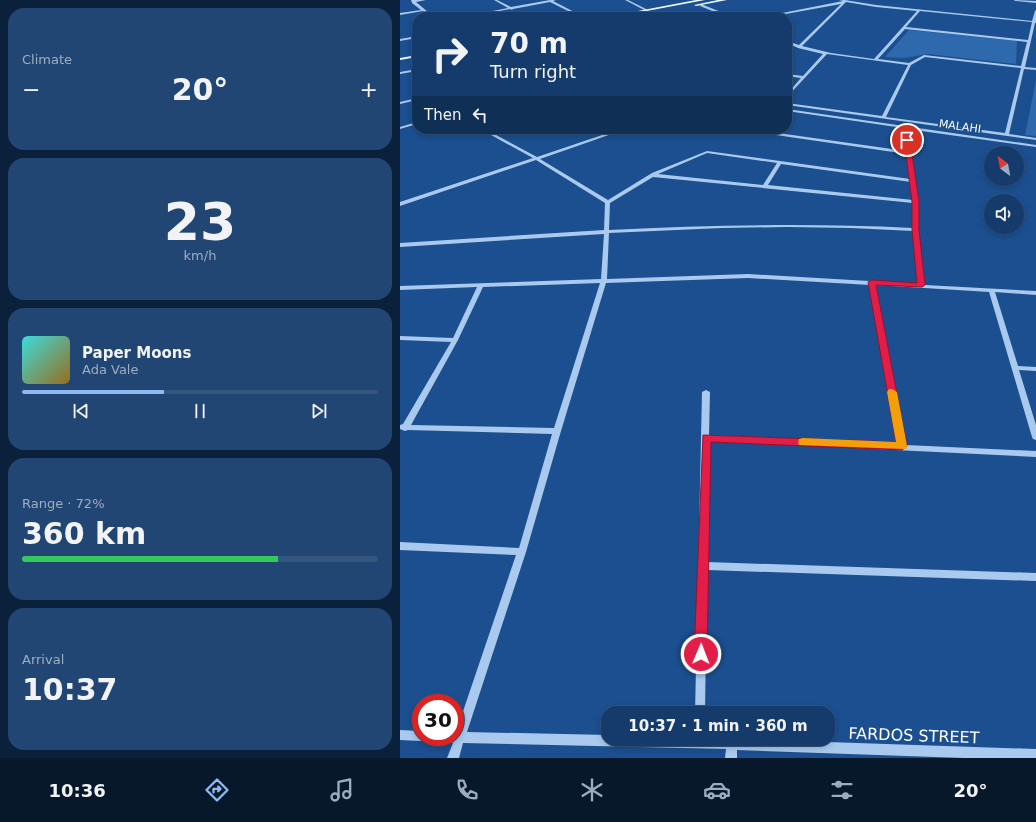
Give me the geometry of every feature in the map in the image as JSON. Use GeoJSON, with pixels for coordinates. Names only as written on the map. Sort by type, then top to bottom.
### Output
{"type":"FeatureCollection","features":[{"type":"Feature","properties":{"kind":"main road"},"geometry":{"type":"LineString","coordinates":[[636,12],[704,0]]}},
{"type":"Feature","properties":{"kind":"main road"},"geometry":{"type":"LineString","coordinates":[[658,12],[726,0]]}},
{"type":"Feature","properties":{"kind":"main road"},"geometry":{"type":"LineString","coordinates":[[400,54],[412,52]]}},
{"type":"Feature","properties":{"kind":"main road"},"geometry":{"type":"LineString","coordinates":[[400,59],[412,57]]}},
{"type":"Feature","properties":{"kind":"street"},"geometry":{"type":"LineString","coordinates":[[412,1],[425,0]]}},
{"type":"Feature","properties":{"kind":"street"},"geometry":{"type":"LineString","coordinates":[[494,0],[512,9]]}},
{"type":"Feature","properties":{"kind":"street"},"geometry":{"type":"LineString","coordinates":[[494,12],[555,0]]}},
{"type":"Feature","properties":{"kind":"street"},"geometry":{"type":"LineString","coordinates":[[626,0],[647,10]]}},
{"type":"Feature","properties":{"kind":"street"},"geometry":{"type":"LineString","coordinates":[[840,0],[1035,22]]}},
{"type":"Feature","properties":{"kind":"street"},"geometry":{"type":"LineString","coordinates":[[1015,0],[1036,2]]}},
{"type":"Feature","properties":{"kind":"street"},"geometry":{"type":"LineString","coordinates":[[412,1],[426,12]]}},
{"type":"Feature","properties":{"kind":"street"},"geometry":{"type":"LineString","coordinates":[[551,1],[572,12]]}},
{"type":"Feature","properties":{"kind":"street"},"geometry":{"type":"LineString","coordinates":[[790,12],[846,1]]}},
{"type":"Feature","properties":{"kind":"street"},"geometry":{"type":"LineString","coordinates":[[799,47],[846,1]]}},
{"type":"Feature","properties":{"kind":"street"},"geometry":{"type":"LineString","coordinates":[[700,4],[718,12]]}},
{"type":"Feature","properties":{"kind":"street"},"geometry":{"type":"LineString","coordinates":[[400,14],[424,10]]}},
{"type":"Feature","properties":{"kind":"street"},"geometry":{"type":"LineString","coordinates":[[876,59],[919,10]]}},
{"type":"Feature","properties":{"kind":"street"},"geometry":{"type":"LineString","coordinates":[[1007,135],[1028,41],[1035,22],[1036,11]]}},
{"type":"Feature","properties":{"kind":"street"},"geometry":{"type":"LineString","coordinates":[[904,28],[1028,41]]}},
{"type":"Feature","properties":{"kind":"street"},"geometry":{"type":"LineString","coordinates":[[400,40],[412,37]]}},
{"type":"Feature","properties":{"kind":"street"},"geometry":{"type":"LineString","coordinates":[[792,44],[799,47],[826,52],[910,64]]}},
{"type":"Feature","properties":{"kind":"street"},"geometry":{"type":"LineString","coordinates":[[792,90],[826,52]]}},
{"type":"Feature","properties":{"kind":"street"},"geometry":{"type":"LineString","coordinates":[[883,118],[910,64],[924,56],[1036,69]]}},
{"type":"Feature","properties":{"kind":"street"},"geometry":{"type":"LineString","coordinates":[[400,73],[412,71]]}},
{"type":"Feature","properties":{"kind":"street"},"geometry":{"type":"LineString","coordinates":[[792,75],[804,76]]}},
{"type":"Feature","properties":{"kind":"street"},"geometry":{"type":"LineString","coordinates":[[400,103],[412,100]]}},
{"type":"Feature","properties":{"kind":"street","name":"MALAHI"},"geometry":{"type":"LineString","coordinates":[[792,105],[1036,139]]}},
{"type":"Feature","properties":{"kind":"street","name":"MALAHI"},"geometry":{"type":"LineString","coordinates":[[792,111],[1035,147]]}},
{"type":"Feature","properties":{"kind":"street"},"geometry":{"type":"LineString","coordinates":[[400,128],[412,124]]}},
{"type":"Feature","properties":{"kind":"street"},"geometry":{"type":"LineString","coordinates":[[905,128],[916,202],[915,230],[922,285]]}},
{"type":"Feature","properties":{"kind":"street"},"geometry":{"type":"LineString","coordinates":[[491,134],[536,158],[608,202]]}},
{"type":"Feature","properties":{"kind":"street"},"geometry":{"type":"LineString","coordinates":[[400,204],[609,134]]}},
{"type":"Feature","properties":{"kind":"street"},"geometry":{"type":"LineString","coordinates":[[776,134],[909,153]]}},
{"type":"Feature","properties":{"kind":"street"},"geometry":{"type":"LineString","coordinates":[[608,202],[652,175],[707,152],[913,182]]}},
{"type":"Feature","properties":{"kind":"street"},"geometry":{"type":"LineString","coordinates":[[765,186],[779,163]]}},
{"type":"Feature","properties":{"kind":"street"},"geometry":{"type":"LineString","coordinates":[[652,175],[916,202]]}},
{"type":"Feature","properties":{"kind":"street"},"geometry":{"type":"LineString","coordinates":[[464,724],[522,552],[557,431],[604,280],[608,202]]}},
{"type":"Feature","properties":{"kind":"street"},"geometry":{"type":"LineString","coordinates":[[400,246],[606,232],[865,226],[915,230]]}},
{"type":"Feature","properties":{"kind":"street"},"geometry":{"type":"LineString","coordinates":[[400,288],[748,276],[872,282],[1036,293]]}},
{"type":"Feature","properties":{"kind":"street"},"geometry":{"type":"LineString","coordinates":[[872,282],[902,446]]}},
{"type":"Feature","properties":{"kind":"street"},"geometry":{"type":"LineString","coordinates":[[482,285],[455,340],[402,427],[557,431]]}},
{"type":"Feature","properties":{"kind":"street"},"geometry":{"type":"LineString","coordinates":[[991,290],[1036,437]]}},
{"type":"Feature","properties":{"kind":"street"},"geometry":{"type":"LineString","coordinates":[[400,338],[455,340]]}},
{"type":"Feature","properties":{"kind":"street"},"geometry":{"type":"LineString","coordinates":[[1015,368],[1036,369]]}},
{"type":"Feature","properties":{"kind":"street"},"geometry":{"type":"LineString","coordinates":[[700,706],[706,392]]}},
{"type":"Feature","properties":{"kind":"street"},"geometry":{"type":"LineString","coordinates":[[706,438],[902,446],[1036,454]]}},
{"type":"Feature","properties":{"kind":"street"},"geometry":{"type":"LineString","coordinates":[[400,546],[522,552]]}},
{"type":"Feature","properties":{"kind":"street"},"geometry":{"type":"LineString","coordinates":[[703,566],[1036,577]]}},
{"type":"Feature","properties":{"kind":"street"},"geometry":{"type":"LineString","coordinates":[[400,735],[412,736]]}},
{"type":"Feature","properties":{"kind":"street","name":"FARDOS STREET"},"geometry":{"type":"LineString","coordinates":[[464,739],[601,740]]}},
{"type":"Feature","properties":{"kind":"street"},"geometry":{"type":"LineString","coordinates":[[453,758],[457,746]]}},
{"type":"Feature","properties":{"kind":"street"},"geometry":{"type":"LineString","coordinates":[[731,758],[732,746]]}},
{"type":"Feature","properties":{"kind":"street","name":"FARDOS STREET"},"geometry":{"type":"LineString","coordinates":[[787,746],[1036,755]]}},
{"type":"Feature","properties":{"kind":"shaded area"},"geometry":{"type":"Polygon","coordinates":[[[909,30],[1017,41],[1016,64],[928,54],[904,58],[885,57],[909,30]]]}},
{"type":"Feature","properties":{"kind":"shaded area"},"geometry":{"type":"Polygon","coordinates":[[[1036,80],[1036,136],[1025,135],[1036,80]]]}},
{"type":"Feature","properties":{"kind":"slow traffic"},"geometry":{"type":"LineString","coordinates":[[803,442],[902,446],[892,392]]}},
{"type":"Feature","properties":{"kind":"route"},"geometry":{"type":"LineString","coordinates":[[701,654],[706,438],[902,446],[872,282],[922,285],[915,230],[916,202],[907,140]]}}]}
